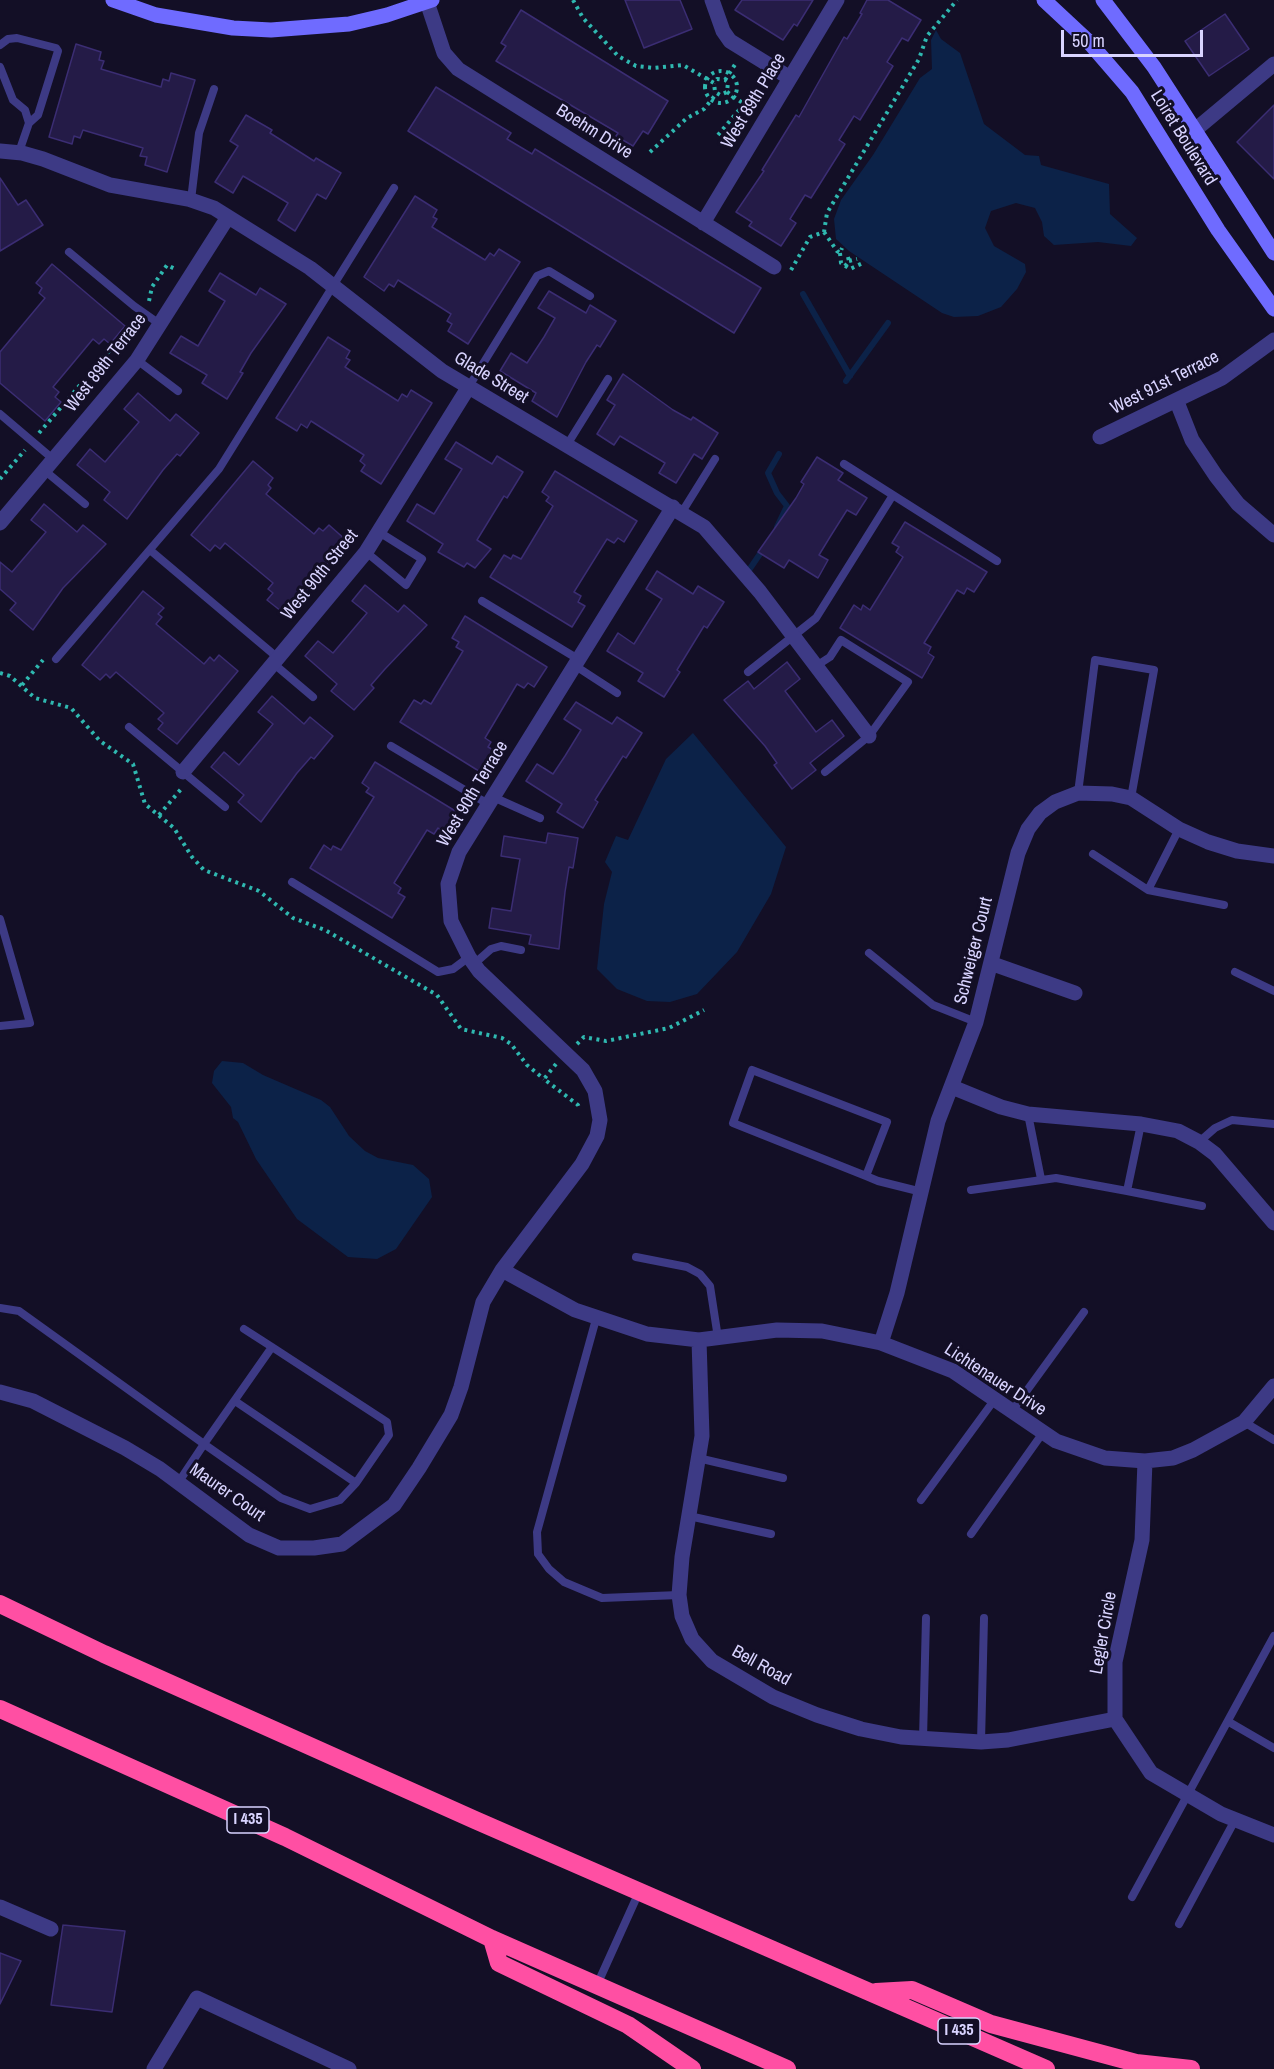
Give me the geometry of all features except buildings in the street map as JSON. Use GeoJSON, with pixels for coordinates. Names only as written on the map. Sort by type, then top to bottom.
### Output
{"type":"FeatureCollection","features":[{"type":"Feature","properties":{"kind":"highway","name":"I 435"},"geometry":{"type":"LineString","coordinates":[[0,1604],[147,1673],[1046,2069]]}},
{"type":"Feature","properties":{"kind":"highway","name":"I 435"},"geometry":{"type":"LineString","coordinates":[[0,1709],[285,1837],[492,1939],[787,2069]]}},
{"type":"Feature","properties":{"kind":"highway"},"geometry":{"type":"LineString","coordinates":[[492,1939],[499,1963],[628,2025],[692,2069]]}},
{"type":"Feature","properties":{"kind":"highway"},"geometry":{"type":"LineString","coordinates":[[872,1992],[912,1990],[991,2024],[1136,2063],[1191,2069]]}},
{"type":"Feature","properties":{"kind":"street"},"geometry":{"type":"LineString","coordinates":[[113,0],[156,15],[233,28],[271,30],[349,24],[430,1]]}},
{"type":"Feature","properties":{"kind":"street"},"geometry":{"type":"LineString","coordinates":[[712,0],[723,31],[730,41],[790,78]]}},
{"type":"Feature","properties":{"kind":"street","name":"West 89th Place"},"geometry":{"type":"LineString","coordinates":[[703,223],[837,0]]}},
{"type":"Feature","properties":{"kind":"street","name":"Loiret Boulevard"},"geometry":{"type":"LineString","coordinates":[[1045,0],[1088,41],[1132,92],[1218,230],[1274,309]]}},
{"type":"Feature","properties":{"kind":"street","name":"Loiret Boulevard"},"geometry":{"type":"LineString","coordinates":[[1103,0],[1137,41],[1274,254]]}},
{"type":"Feature","properties":{"kind":"street","name":"Boehm Drive"},"geometry":{"type":"LineString","coordinates":[[430,1],[444,53],[458,69],[774,267]]}},
{"type":"Feature","properties":{"kind":"street"},"geometry":{"type":"LineString","coordinates":[[1195,130],[1274,64]]}},
{"type":"Feature","properties":{"kind":"street","name":"Glade Street"},"geometry":{"type":"LineString","coordinates":[[0,151],[21,153],[110,185],[191,200],[214,208],[310,268],[442,371],[468,388],[677,509],[716,537],[869,736]]}},
{"type":"Feature","properties":{"kind":"street","name":"West 89th Terrace"},"geometry":{"type":"LineString","coordinates":[[0,523],[137,360],[228,217]]}},
{"type":"Feature","properties":{"kind":"street","name":"West 91st Terrace"},"geometry":{"type":"LineString","coordinates":[[1100,436],[1177,402],[1222,378],[1274,340]]}},
{"type":"Feature","properties":{"kind":"street","name":"West 90th Street"},"geometry":{"type":"LineString","coordinates":[[184,778],[366,552],[468,388]]}},
{"type":"Feature","properties":{"kind":"street"},"geometry":{"type":"LineString","coordinates":[[1177,402],[1192,440],[1216,476],[1238,504],[1274,535]]}},
{"type":"Feature","properties":{"kind":"street","name":"West 90th Terrace"},"geometry":{"type":"LineString","coordinates":[[502,1270],[582,1164],[597,1136],[600,1120],[596,1091],[583,1070],[471,961],[451,921],[448,884],[459,852],[576,662],[677,509]]}},
{"type":"Feature","properties":{"kind":"street","name":"Schweiger Court"},"geometry":{"type":"LineString","coordinates":[[881,1343],[897,1293],[935,1131],[976,1022],[993,964],[1016,863],[1028,829],[1040,813],[1055,802],[1078,793],[1131,798],[1179,830],[1237,851],[1274,856]]}},
{"type":"Feature","properties":{"kind":"street"},"geometry":{"type":"LineString","coordinates":[[993,964],[1075,993]]}},
{"type":"Feature","properties":{"kind":"street"},"geometry":{"type":"LineString","coordinates":[[952,1087],[1001,1107],[1028,1114],[1141,1124],[1178,1131],[1215,1154],[1274,1223]]}},
{"type":"Feature","properties":{"kind":"street","name":"Lichtenauer Drive"},"geometry":{"type":"LineString","coordinates":[[502,1270],[559,1302],[596,1319],[647,1334],[699,1340],[777,1330],[822,1331],[881,1343],[953,1371],[1042,1434],[1084,1452],[1117,1460],[1145,1461],[1173,1458],[1193,1450],[1244,1422],[1274,1386]]}},
{"type":"Feature","properties":{"kind":"street","name":"Maurer Court"},"geometry":{"type":"LineString","coordinates":[[0,1392],[33,1401],[77,1421],[152,1464],[249,1535],[279,1548],[314,1548],[342,1544],[394,1505],[451,1415],[461,1387],[483,1302],[502,1270]]}},
{"type":"Feature","properties":{"kind":"street","name":"Bell Road"},"geometry":{"type":"LineString","coordinates":[[699,1340],[702,1436],[688,1516],[679,1595],[682,1616],[692,1639],[712,1661],[773,1697],[861,1729],[923,1739],[981,1742],[1019,1738],[1115,1719]]}},
{"type":"Feature","properties":{"kind":"street","name":"Legler Circle"},"geometry":{"type":"LineString","coordinates":[[1115,1719],[1115,1662],[1143,1540],[1145,1461]]}},
{"type":"Feature","properties":{"kind":"street"},"geometry":{"type":"LineString","coordinates":[[1115,1719],[1152,1773],[1187,1796],[1235,1820],[1274,1835]]}},
{"type":"Feature","properties":{"kind":"street"},"geometry":{"type":"LineString","coordinates":[[0,1907],[51,1929]]}},
{"type":"Feature","properties":{"kind":"street"},"geometry":{"type":"LineString","coordinates":[[154,2069],[197,1998],[349,2069]]}},
{"type":"Feature","properties":{"kind":"lane"},"geometry":{"type":"LineString","coordinates":[[0,45],[9,39],[17,38],[56,48],[58,51],[38,115],[29,123]]}},
{"type":"Feature","properties":{"kind":"lane"},"geometry":{"type":"LineString","coordinates":[[0,67],[13,100],[25,110],[29,123],[21,153]]}},
{"type":"Feature","properties":{"kind":"lane"},"geometry":{"type":"LineString","coordinates":[[191,200],[199,133],[214,89]]}},
{"type":"Feature","properties":{"kind":"lane"},"geometry":{"type":"LineString","coordinates":[[56,659],[219,469],[393,188]]}},
{"type":"Feature","properties":{"kind":"lane"},"geometry":{"type":"LineString","coordinates":[[69,252],[161,325]]}},
{"type":"Feature","properties":{"kind":"lane"},"geometry":{"type":"LineString","coordinates":[[468,388],[537,276],[549,271],[590,296]]}},
{"type":"Feature","properties":{"kind":"lane"},"geometry":{"type":"LineString","coordinates":[[137,360],[178,392]]}},
{"type":"Feature","properties":{"kind":"lane"},"geometry":{"type":"LineString","coordinates":[[567,445],[608,379]]}},
{"type":"Feature","properties":{"kind":"lane"},"geometry":{"type":"LineString","coordinates":[[0,414],[85,504]]}},
{"type":"Feature","properties":{"kind":"lane"},"geometry":{"type":"LineString","coordinates":[[677,509],[715,459]]}},
{"type":"Feature","properties":{"kind":"lane"},"geometry":{"type":"LineString","coordinates":[[844,464],[998,561]]}},
{"type":"Feature","properties":{"kind":"lane"},"geometry":{"type":"LineString","coordinates":[[748,672],[816,618],[893,495]]}},
{"type":"Feature","properties":{"kind":"lane"},"geometry":{"type":"LineString","coordinates":[[366,552],[406,585],[422,560],[379,532]]}},
{"type":"Feature","properties":{"kind":"lane"},"geometry":{"type":"LineString","coordinates":[[150,550],[276,661],[313,697]]}},
{"type":"Feature","properties":{"kind":"lane"},"geometry":{"type":"LineString","coordinates":[[482,601],[576,662],[617,693]]}},
{"type":"Feature","properties":{"kind":"lane"},"geometry":{"type":"LineString","coordinates":[[816,666],[830,657],[840,640],[908,682],[869,736],[825,772]]}},
{"type":"Feature","properties":{"kind":"lane"},"geometry":{"type":"LineString","coordinates":[[1078,793],[1095,660],[1154,670],[1131,798]]}},
{"type":"Feature","properties":{"kind":"lane"},"geometry":{"type":"LineString","coordinates":[[129,727],[184,778],[225,807]]}},
{"type":"Feature","properties":{"kind":"lane"},"geometry":{"type":"LineString","coordinates":[[391,746],[491,800],[540,818]]}},
{"type":"Feature","properties":{"kind":"lane"},"geometry":{"type":"LineString","coordinates":[[1148,890],[1179,830]]}},
{"type":"Feature","properties":{"kind":"lane"},"geometry":{"type":"LineString","coordinates":[[1092,854],[1148,890],[1224,905]]}},
{"type":"Feature","properties":{"kind":"lane"},"geometry":{"type":"LineString","coordinates":[[292,882],[438,972],[453,969],[501,946],[521,950]]}},
{"type":"Feature","properties":{"kind":"lane"},"geometry":{"type":"LineString","coordinates":[[0,919],[30,1023],[0,1026]]}},
{"type":"Feature","properties":{"kind":"lane"},"geometry":{"type":"LineString","coordinates":[[869,953],[933,1005],[976,1022]]}},
{"type":"Feature","properties":{"kind":"lane"},"geometry":{"type":"LineString","coordinates":[[1235,972],[1274,991]]}},
{"type":"Feature","properties":{"kind":"lane"},"geometry":{"type":"LineString","coordinates":[[866,1176],[887,1122],[752,1070],[732,1123],[866,1176],[922,1192]]}},
{"type":"Feature","properties":{"kind":"lane"},"geometry":{"type":"LineString","coordinates":[[1028,1114],[1041,1179]]}},
{"type":"Feature","properties":{"kind":"lane"},"geometry":{"type":"LineString","coordinates":[[1199,1142],[1215,1128],[1232,1120],[1274,1125]]}},
{"type":"Feature","properties":{"kind":"lane"},"geometry":{"type":"LineString","coordinates":[[1127,1191],[1141,1124]]}},
{"type":"Feature","properties":{"kind":"lane"},"geometry":{"type":"LineString","coordinates":[[971,1190],[1056,1178],[1202,1206]]}},
{"type":"Feature","properties":{"kind":"lane"},"geometry":{"type":"LineString","coordinates":[[636,1257],[687,1267],[700,1274],[710,1286],[718,1338]]}},
{"type":"Feature","properties":{"kind":"lane"},"geometry":{"type":"LineString","coordinates":[[0,1308],[19,1311],[281,1498],[310,1509],[340,1500],[357,1482],[389,1435],[387,1422],[244,1329]]}},
{"type":"Feature","properties":{"kind":"lane"},"geometry":{"type":"LineString","coordinates":[[1012,1411],[1084,1312]]}},
{"type":"Feature","properties":{"kind":"lane"},"geometry":{"type":"LineString","coordinates":[[596,1319],[537,1532],[538,1554],[549,1569],[564,1582],[602,1598],[679,1595]]}},
{"type":"Feature","properties":{"kind":"lane"},"geometry":{"type":"LineString","coordinates":[[178,1483],[272,1347]]}},
{"type":"Feature","properties":{"kind":"lane"},"geometry":{"type":"LineString","coordinates":[[921,1500],[995,1399]]}},
{"type":"Feature","properties":{"kind":"lane"},"geometry":{"type":"LineString","coordinates":[[235,1401],[357,1482]]}},
{"type":"Feature","properties":{"kind":"lane"},"geometry":{"type":"LineString","coordinates":[[1244,1422],[1274,1440]]}},
{"type":"Feature","properties":{"kind":"lane"},"geometry":{"type":"LineString","coordinates":[[971,1534],[1042,1434]]}},
{"type":"Feature","properties":{"kind":"lane"},"geometry":{"type":"LineString","coordinates":[[698,1458],[783,1478]]}},
{"type":"Feature","properties":{"kind":"lane"},"geometry":{"type":"LineString","coordinates":[[688,1516],[771,1534]]}},
{"type":"Feature","properties":{"kind":"lane"},"geometry":{"type":"LineString","coordinates":[[923,1739],[926,1618]]}},
{"type":"Feature","properties":{"kind":"lane"},"geometry":{"type":"LineString","coordinates":[[981,1742],[984,1618]]}},
{"type":"Feature","properties":{"kind":"lane"},"geometry":{"type":"LineString","coordinates":[[1132,1897],[1274,1636]]}},
{"type":"Feature","properties":{"kind":"lane"},"geometry":{"type":"LineString","coordinates":[[1228,1722],[1274,1748]]}},
{"type":"Feature","properties":{"kind":"lane"},"geometry":{"type":"LineString","coordinates":[[1179,1924],[1235,1820]]}},
{"type":"Feature","properties":{"kind":"lane"},"geometry":{"type":"LineString","coordinates":[[597,1985],[639,1891]]}},
{"type":"Feature","properties":{"kind":"path"},"geometry":{"type":"LineString","coordinates":[[573,0],[583,18],[618,56],[636,66],[654,68],[683,65],[714,83]]}},
{"type":"Feature","properties":{"kind":"path"},"geometry":{"type":"LineString","coordinates":[[863,263],[855,268],[845,266],[839,258],[841,251],[824,232],[826,213],[919,59],[927,36],[957,0]]}},
{"type":"Feature","properties":{"kind":"path"},"geometry":{"type":"LineString","coordinates":[[718,71],[730,74],[736,83],[734,97],[726,103],[712,101],[705,91],[706,78],[718,71]]}},
{"type":"Feature","properties":{"kind":"path"},"geometry":{"type":"LineString","coordinates":[[717,93],[713,88],[717,79],[728,82],[727,92]]}},
{"type":"Feature","properties":{"kind":"path"},"geometry":{"type":"LineString","coordinates":[[717,93],[727,92],[767,117]]}},
{"type":"Feature","properties":{"kind":"path"},"geometry":{"type":"LineString","coordinates":[[650,152],[687,118],[704,109],[717,93]]}},
{"type":"Feature","properties":{"kind":"path"},"geometry":{"type":"LineString","coordinates":[[718,135],[744,104]]}},
{"type":"Feature","properties":{"kind":"path"},"geometry":{"type":"LineString","coordinates":[[774,267],[789,273],[810,237],[824,232]]}},
{"type":"Feature","properties":{"kind":"path"},"geometry":{"type":"LineString","coordinates":[[847,253],[849,261]]}},
{"type":"Feature","properties":{"kind":"path"},"geometry":{"type":"LineString","coordinates":[[845,266],[849,261],[857,259]]}},
{"type":"Feature","properties":{"kind":"path"},"geometry":{"type":"LineString","coordinates":[[22,685],[44,659]]}},
{"type":"Feature","properties":{"kind":"path"},"geometry":{"type":"LineString","coordinates":[[0,673],[10,676],[35,698],[71,708],[100,741],[133,764],[145,804],[174,828],[192,857],[204,870],[259,891],[293,918],[325,930],[405,976],[443,1001],[460,1029],[502,1038],[511,1044],[527,1065],[578,1105],[583,1115]]}},
{"type":"Feature","properties":{"kind":"path"},"geometry":{"type":"LineString","coordinates":[[159,815],[184,778]]}},
{"type":"Feature","properties":{"kind":"path"},"geometry":{"type":"LineString","coordinates":[[544,1079],[584,1037],[606,1041],[669,1028],[705,1010]]}},
{"type":"Feature","properties":{"kind":"water"},"geometry":{"type":"Polygon","coordinates":[[[936,30],[941,39],[960,53],[984,124],[1025,155],[1039,156],[1041,165],[1109,184],[1110,214],[1137,238],[1131,246],[1098,242],[1054,245],[1044,236],[1042,222],[1035,208],[1016,203],[991,211],[985,228],[994,246],[1025,264],[1026,272],[1017,289],[1001,307],[978,316],[954,317],[942,313],[849,251],[836,239],[834,219],[841,200],[873,155],[920,78],[932,69],[931,40],[936,30]]]}},
{"type":"Feature","properties":{"kind":"water"},"geometry":{"type":"Polygon","coordinates":[[[693,733],[786,847],[771,894],[737,952],[697,994],[670,1002],[647,1001],[617,989],[597,969],[604,904],[612,872],[605,862],[616,836],[628,840],[666,759],[693,733]]]}},
{"type":"Feature","properties":{"kind":"water"},"geometry":{"type":"Polygon","coordinates":[[[222,1061],[243,1063],[263,1075],[321,1100],[330,1107],[349,1136],[365,1151],[378,1158],[413,1165],[429,1179],[432,1197],[396,1249],[377,1259],[348,1257],[297,1219],[256,1159],[238,1122],[233,1118],[231,1107],[212,1083],[214,1071],[222,1061]]]}},
{"type":"Feature","properties":{"kind":"waterway"},"geometry":{"type":"LineString","coordinates":[[803,294],[850,376]]}},
{"type":"Feature","properties":{"kind":"waterway"},"geometry":{"type":"LineString","coordinates":[[846,381],[888,323]]}},
{"type":"Feature","properties":{"kind":"waterway"},"geometry":{"type":"LineString","coordinates":[[777,527],[787,506],[777,493],[768,473],[779,454]]}},
{"type":"Feature","properties":{"kind":"waterway"},"geometry":{"type":"LineString","coordinates":[[749,570],[764,548]]}}]}
